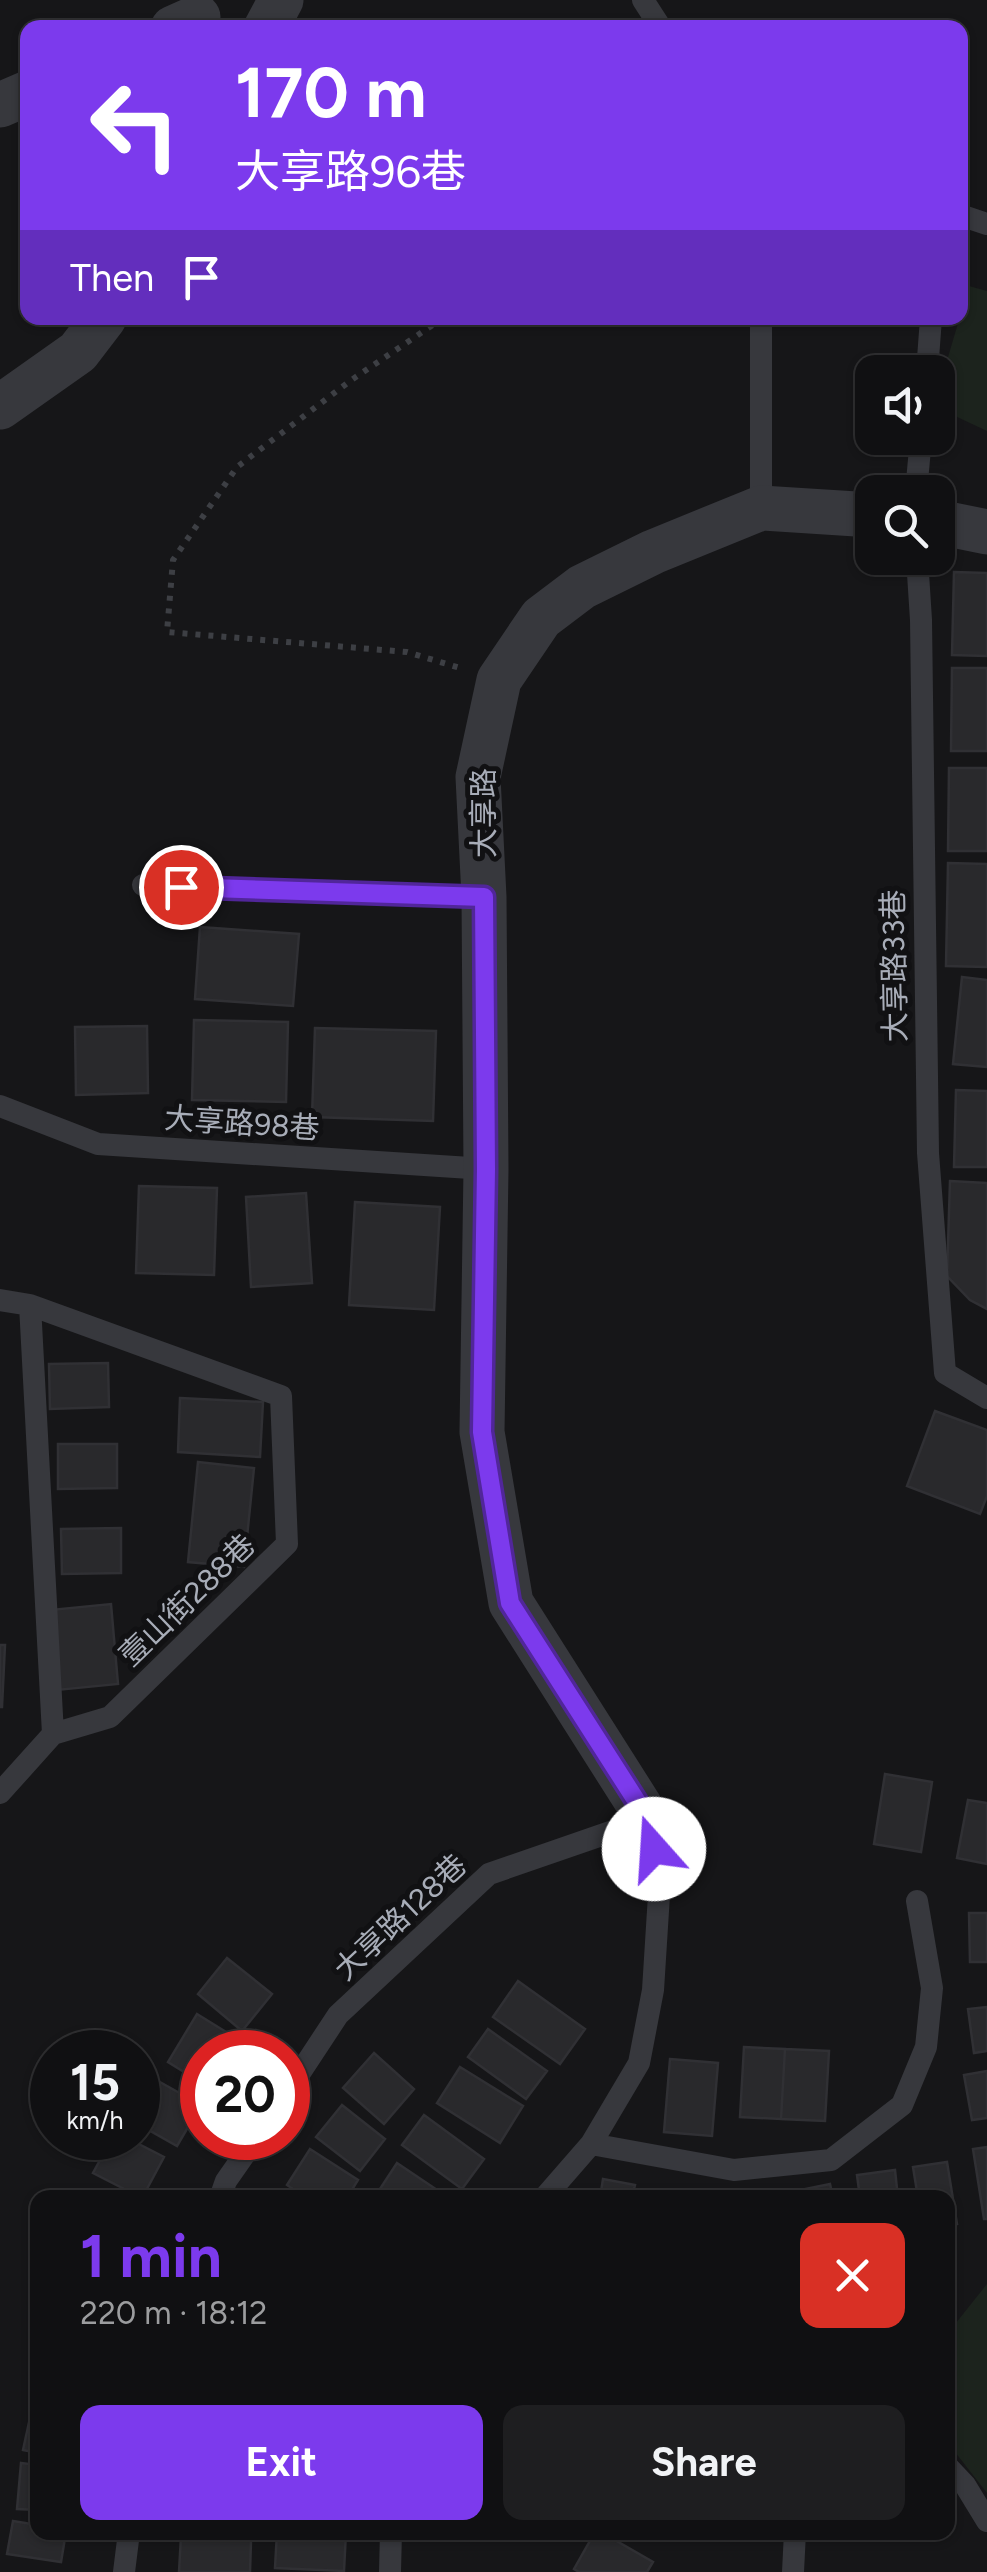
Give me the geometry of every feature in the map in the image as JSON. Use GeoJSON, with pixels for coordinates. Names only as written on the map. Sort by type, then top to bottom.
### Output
{"type":"FeatureCollection","features":[{"type":"Feature","properties":{"kind":"street"},"geometry":{"type":"LineString","coordinates":[[0,407],[78,352],[99,325]]}},
{"type":"Feature","properties":{"kind":"street","name":"大享路"},"geometry":{"type":"LineString","coordinates":[[648,1819],[510,1603],[482,1432],[486,1169],[484,897],[478,776],[499,680],[541,618],[582,587],[653,552],[761,508],[855,514]]}},
{"type":"Feature","properties":{"kind":"street"},"geometry":{"type":"LineString","coordinates":[[955,525],[987,532]]}},
{"type":"Feature","properties":{"kind":"lane"},"geometry":{"type":"LineString","coordinates":[[761,325],[761,508]]}},
{"type":"Feature","properties":{"kind":"lane"},"geometry":{"type":"LineString","coordinates":[[929,355],[931,325]]}},
{"type":"Feature","properties":{"kind":"lane","name":"大享路33巷"},"geometry":{"type":"LineString","coordinates":[[918,575],[928,1153],[945,1374],[987,1398]]}},
{"type":"Feature","properties":{"kind":"lane"},"geometry":{"type":"LineString","coordinates":[[143,886],[484,897]]}},
{"type":"Feature","properties":{"kind":"lane","name":"大享路98巷"},"geometry":{"type":"LineString","coordinates":[[0,1106],[98,1144],[486,1169]]}},
{"type":"Feature","properties":{"kind":"lane","name":"壹山街288巷"},"geometry":{"type":"LineString","coordinates":[[0,1300],[30,1305],[281,1396],[287,1544],[110,1717],[53,1734]]}},
{"type":"Feature","properties":{"kind":"lane"},"geometry":{"type":"LineString","coordinates":[[0,1793],[53,1734],[30,1305]]}},
{"type":"Feature","properties":{"kind":"lane"},"geometry":{"type":"LineString","coordinates":[[551,2190],[591,2144],[639,2063],[653,1990],[660,1879],[648,1819]]}},
{"type":"Feature","properties":{"kind":"lane","name":"大享路128巷"},"geometry":{"type":"LineString","coordinates":[[310,2057],[338,2015],[489,1874],[648,1819]]}},
{"type":"Feature","properties":{"kind":"lane"},"geometry":{"type":"LineString","coordinates":[[591,2144],[734,2170],[831,2160],[902,2104],[926,2047],[932,1988],[917,1901]]}},
{"type":"Feature","properties":{"kind":"lane"},"geometry":{"type":"LineString","coordinates":[[223,2190],[241,2160]]}},
{"type":"Feature","properties":{"kind":"lane"},"geometry":{"type":"LineString","coordinates":[[955,2473],[987,2521]]}},
{"type":"Feature","properties":{"kind":"lane"},"geometry":{"type":"LineString","coordinates":[[124,2572],[128,2540]]}},
{"type":"Feature","properties":{"kind":"lane"},"geometry":{"type":"LineString","coordinates":[[390,2572],[391,2540]]}},
{"type":"Feature","properties":{"kind":"lane"},"geometry":{"type":"LineString","coordinates":[[793,2572],[795,2540]]}},
{"type":"Feature","properties":{"kind":"path"},"geometry":{"type":"LineString","coordinates":[[433,325],[350,381],[237,467],[173,560],[167,632],[407,652],[499,680]]}},
{"type":"Feature","properties":{"kind":"shaded area"},"geometry":{"type":"Polygon","coordinates":[[[969,286],[987,291],[987,431],[955,416],[955,355],[949,355],[957,325],[968,325],[969,286]]]}},
{"type":"Feature","properties":{"kind":"shaded area"},"geometry":{"type":"Polygon","coordinates":[[[987,2284],[987,2493],[955,2452],[955,2324],[987,2284]]]}},
{"type":"Feature","properties":{"kind":"building"},"geometry":{"type":"Polygon","coordinates":[[[955,572],[987,573],[987,656],[952,655],[955,572]]]}},
{"type":"Feature","properties":{"kind":"building"},"geometry":{"type":"Polygon","coordinates":[[[952,668],[987,668],[987,751],[951,751],[952,668]]]}},
{"type":"Feature","properties":{"kind":"building"},"geometry":{"type":"Polygon","coordinates":[[[949,768],[987,768],[987,851],[948,851],[949,768]]]}},
{"type":"Feature","properties":{"kind":"building"},"geometry":{"type":"Polygon","coordinates":[[[948,863],[987,864],[987,967],[946,966],[948,863]]]}},
{"type":"Feature","properties":{"kind":"building"},"geometry":{"type":"Polygon","coordinates":[[[200,927],[299,934],[293,1006],[195,999],[200,927]]]}},
{"type":"Feature","properties":{"kind":"building"},"geometry":{"type":"Polygon","coordinates":[[[962,977],[987,980],[987,1067],[953,1064],[962,977]]]}},
{"type":"Feature","properties":{"kind":"building"},"geometry":{"type":"Polygon","coordinates":[[[194,1020],[288,1022],[286,1102],[192,1100],[194,1020]]]}},
{"type":"Feature","properties":{"kind":"building"},"geometry":{"type":"Polygon","coordinates":[[[147,1026],[148,1093],[76,1095],[75,1027],[147,1026]]]}},
{"type":"Feature","properties":{"kind":"building"},"geometry":{"type":"Polygon","coordinates":[[[315,1028],[436,1031],[433,1121],[312,1117],[315,1028]]]}},
{"type":"Feature","properties":{"kind":"building"},"geometry":{"type":"Polygon","coordinates":[[[956,1090],[987,1091],[987,1167],[954,1167],[956,1090]]]}},
{"type":"Feature","properties":{"kind":"building"},"geometry":{"type":"Polygon","coordinates":[[[950,1181],[987,1183],[987,1309],[970,1300],[947,1276],[950,1181]]]}},
{"type":"Feature","properties":{"kind":"building"},"geometry":{"type":"Polygon","coordinates":[[[139,1186],[217,1188],[214,1275],[136,1273],[139,1186]]]}},
{"type":"Feature","properties":{"kind":"building"},"geometry":{"type":"Polygon","coordinates":[[[306,1193],[312,1283],[251,1287],[246,1197],[306,1193]]]}},
{"type":"Feature","properties":{"kind":"building"},"geometry":{"type":"Polygon","coordinates":[[[355,1202],[440,1207],[434,1310],[349,1305],[355,1202]]]}},
{"type":"Feature","properties":{"kind":"building"},"geometry":{"type":"Polygon","coordinates":[[[108,1363],[109,1407],[50,1409],[49,1364],[108,1363]]]}},
{"type":"Feature","properties":{"kind":"building"},"geometry":{"type":"Polygon","coordinates":[[[180,1398],[263,1402],[260,1457],[178,1452],[180,1398]]]}},
{"type":"Feature","properties":{"kind":"building"},"geometry":{"type":"Polygon","coordinates":[[[935,1411],[987,1430],[987,1496],[980,1514],[907,1486],[935,1411]]]}},
{"type":"Feature","properties":{"kind":"building"},"geometry":{"type":"Polygon","coordinates":[[[58,1444],[117,1444],[117,1488],[58,1489],[58,1444]]]}},
{"type":"Feature","properties":{"kind":"building"},"geometry":{"type":"Polygon","coordinates":[[[198,1462],[254,1468],[244,1567],[188,1562],[198,1462]]]}},
{"type":"Feature","properties":{"kind":"building"},"geometry":{"type":"Polygon","coordinates":[[[121,1528],[121,1573],[62,1574],[61,1529],[121,1528]]]}},
{"type":"Feature","properties":{"kind":"building"},"geometry":{"type":"Polygon","coordinates":[[[111,1604],[118,1684],[57,1690],[50,1610],[111,1604]]]}},
{"type":"Feature","properties":{"kind":"building"},"geometry":{"type":"Polygon","coordinates":[[[0,1645],[5,1645],[2,1707],[0,1707],[0,1645]]]}},
{"type":"Feature","properties":{"kind":"building"},"geometry":{"type":"Polygon","coordinates":[[[885,1774],[932,1782],[921,1852],[874,1844],[885,1774]]]}},
{"type":"Feature","properties":{"kind":"building"},"geometry":{"type":"Polygon","coordinates":[[[968,1800],[987,1803],[987,1864],[957,1858],[968,1800]]]}},
{"type":"Feature","properties":{"kind":"building"},"geometry":{"type":"Polygon","coordinates":[[[969,1913],[987,1913],[987,1962],[970,1962],[969,1913]]]}},
{"type":"Feature","properties":{"kind":"building"},"geometry":{"type":"Polygon","coordinates":[[[227,1958],[272,1994],[241,2030],[198,1994],[227,1958]]]}},
{"type":"Feature","properties":{"kind":"building"},"geometry":{"type":"Polygon","coordinates":[[[518,1981],[585,2029],[560,2064],[493,2017],[518,1981]]]}},
{"type":"Feature","properties":{"kind":"building"},"geometry":{"type":"Polygon","coordinates":[[[987,2007],[987,2051],[974,2053],[968,2009],[987,2007]]]}},
{"type":"Feature","properties":{"kind":"building"},"geometry":{"type":"Polygon","coordinates":[[[197,2014],[223,2030],[187,2030],[197,2014]]]}},
{"type":"Feature","properties":{"kind":"building"},"geometry":{"type":"Polygon","coordinates":[[[488,2029],[547,2071],[526,2099],[468,2057],[488,2029]]]}},
{"type":"Feature","properties":{"kind":"building"},"geometry":{"type":"Polygon","coordinates":[[[180,2042],[180,2069],[168,2062],[180,2042]]]}},
{"type":"Feature","properties":{"kind":"building"},"geometry":{"type":"Polygon","coordinates":[[[744,2047],[785,2049],[781,2119],[740,2117],[744,2047]]]}},
{"type":"Feature","properties":{"kind":"building"},"geometry":{"type":"Polygon","coordinates":[[[785,2049],[829,2051],[825,2121],[781,2119],[785,2049]]]}},
{"type":"Feature","properties":{"kind":"building"},"geometry":{"type":"Polygon","coordinates":[[[374,2053],[414,2089],[384,2124],[343,2088],[374,2053]]]}},
{"type":"Feature","properties":{"kind":"building"},"geometry":{"type":"Polygon","coordinates":[[[670,2059],[718,2063],[712,2136],[664,2132],[670,2059]]]}},
{"type":"Feature","properties":{"kind":"building"},"geometry":{"type":"Polygon","coordinates":[[[460,2067],[523,2106],[500,2143],[437,2103],[460,2067]]]}},
{"type":"Feature","properties":{"kind":"building"},"geometry":{"type":"Polygon","coordinates":[[[987,2071],[987,2118],[972,2120],[964,2075],[987,2071]]]}},
{"type":"Feature","properties":{"kind":"building"},"geometry":{"type":"Polygon","coordinates":[[[160,2082],[180,2093],[177,2146],[160,2136],[160,2082]]]}},
{"type":"Feature","properties":{"kind":"building"},"geometry":{"type":"Polygon","coordinates":[[[342,2105],[385,2139],[360,2171],[316,2137],[342,2105]]]}},
{"type":"Feature","properties":{"kind":"building"},"geometry":{"type":"Polygon","coordinates":[[[424,2115],[484,2159],[462,2189],[402,2145],[424,2115]]]}},
{"type":"Feature","properties":{"kind":"building"},"geometry":{"type":"Polygon","coordinates":[[[987,2147],[987,2219],[984,2219],[973,2149],[987,2147]]]}},
{"type":"Feature","properties":{"kind":"building"},"geometry":{"type":"Polygon","coordinates":[[[310,2149],[358,2180],[352,2190],[294,2190],[287,2185],[303,2160],[310,2160],[310,2149]]]}},
{"type":"Feature","properties":{"kind":"building"},"geometry":{"type":"Polygon","coordinates":[[[164,2157],[146,2190],[126,2190],[93,2173],[100,2160],[164,2157]]]}},
{"type":"Feature","properties":{"kind":"building"},"geometry":{"type":"Polygon","coordinates":[[[947,2162],[952,2190],[917,2190],[913,2167],[947,2162]]]}},
{"type":"Feature","properties":{"kind":"building"},"geometry":{"type":"Polygon","coordinates":[[[397,2163],[437,2190],[379,2190],[397,2163]]]}},
{"type":"Feature","properties":{"kind":"building"},"geometry":{"type":"Polygon","coordinates":[[[895,2170],[897,2190],[859,2190],[857,2175],[895,2170]]]}},
{"type":"Feature","properties":{"kind":"building"},"geometry":{"type":"Polygon","coordinates":[[[603,2179],[635,2185],[634,2190],[601,2190],[603,2179]]]}},
{"type":"Feature","properties":{"kind":"building"},"geometry":{"type":"Polygon","coordinates":[[[830,2184],[831,2190],[801,2190],[830,2184]]]}},
{"type":"Feature","properties":{"kind":"building"},"geometry":{"type":"Polygon","coordinates":[[[30,2418],[30,2451],[23,2450],[30,2418]]]}},
{"type":"Feature","properties":{"kind":"building"},"geometry":{"type":"Polygon","coordinates":[[[21,2463],[30,2464],[30,2510],[17,2509],[21,2463]]]}},
{"type":"Feature","properties":{"kind":"building"},"geometry":{"type":"Polygon","coordinates":[[[13,2521],[30,2524],[30,2540],[65,2540],[61,2562],[7,2554],[13,2521]]]}},
{"type":"Feature","properties":{"kind":"building"},"geometry":{"type":"Polygon","coordinates":[[[181,2540],[251,2541],[250,2572],[179,2572],[181,2540]]]}},
{"type":"Feature","properties":{"kind":"building"},"geometry":{"type":"Polygon","coordinates":[[[277,2540],[346,2540],[344,2571],[275,2568],[277,2540]]]}},
{"type":"Feature","properties":{"kind":"building"},"geometry":{"type":"Polygon","coordinates":[[[590,2540],[615,2540],[653,2562],[647,2572],[574,2569],[590,2540]]]}},
{"type":"Feature","properties":{"kind":"route"},"geometry":{"type":"LineString","coordinates":[[181,887],[484,897],[486,1169],[482,1432],[510,1603],[648,1819],[654,1849]]}}]}
